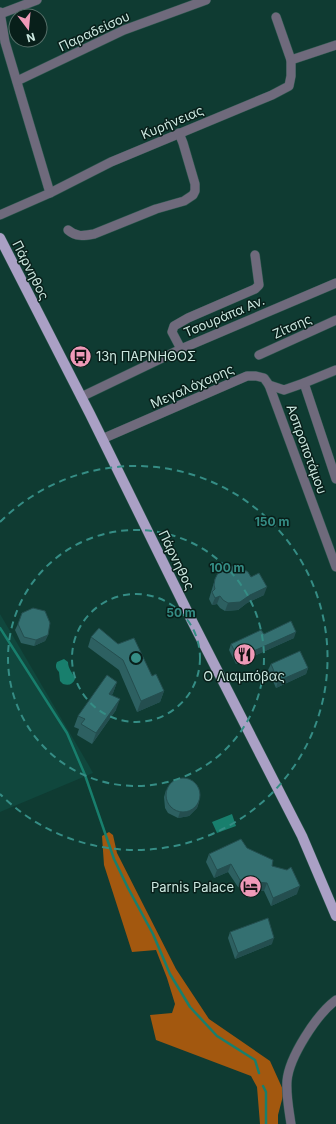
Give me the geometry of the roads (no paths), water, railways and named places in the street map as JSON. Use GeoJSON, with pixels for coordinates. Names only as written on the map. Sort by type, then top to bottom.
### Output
{"type":"FeatureCollection","features":[{"type":"Feature","properties":{"kind":"main road","name":"Πάρνηθος"},"geometry":{"type":"LineString","coordinates":[[0,238],[191,619],[302,836],[336,916]]}},
{"type":"Feature","properties":{"kind":"street"},"geometry":{"type":"LineString","coordinates":[[37,0],[0,13],[5,42],[50,193]]}},
{"type":"Feature","properties":{"kind":"street","name":"Παραδείσου"},"geometry":{"type":"LineString","coordinates":[[17,81],[124,30],[206,0]]}},
{"type":"Feature","properties":{"kind":"street"},"geometry":{"type":"LineString","coordinates":[[276,16],[291,60],[336,45]]}},
{"type":"Feature","properties":{"kind":"street","name":"Κυρήνειας"},"geometry":{"type":"LineString","coordinates":[[0,215],[50,193],[111,162],[272,95],[288,86],[291,76],[291,60]]}},
{"type":"Feature","properties":{"kind":"street"},"geometry":{"type":"LineString","coordinates":[[68,230],[77,236],[94,234],[156,209],[184,201],[193,195],[195,191],[194,184],[179,133]]}},
{"type":"Feature","properties":{"kind":"street"},"geometry":{"type":"LineString","coordinates":[[181,349],[172,332],[174,326],[188,318],[255,289],[259,285],[256,255]]}},
{"type":"Feature","properties":{"kind":"street","name":"Τσουράπα Αν."},"geometry":{"type":"LineString","coordinates":[[81,397],[181,349],[336,282]]}},
{"type":"Feature","properties":{"kind":"street","name":"Ζίτσης"},"geometry":{"type":"LineString","coordinates":[[259,355],[336,320]]}},
{"type":"Feature","properties":{"kind":"street","name":"Μεγαλόχαρης"},"geometry":{"type":"LineString","coordinates":[[102,439],[247,376],[264,378],[270,385],[284,390],[336,370]]}},
{"type":"Feature","properties":{"kind":"street"},"geometry":{"type":"LineString","coordinates":[[304,383],[336,479]]}},
{"type":"Feature","properties":{"kind":"street","name":"Ασπροποτάμου"},"geometry":{"type":"LineString","coordinates":[[270,385],[336,567]]}},
{"type":"Feature","properties":{"kind":"street"},"geometry":{"type":"LineString","coordinates":[[291,1124],[287,1079],[291,1065],[311,1028],[320,1015],[336,1000]]}},
{"type":"Feature","properties":{"kind":"waterway"},"geometry":{"type":"LineString","coordinates":[[0,628],[67,733],[85,775],[114,859],[153,934],[170,974],[190,1007],[217,1036],[255,1060],[259,1073]]}},
{"type":"Feature","properties":{"kind":"waterway"},"geometry":{"type":"LineString","coordinates":[[263,1086],[266,1092],[266,1124]]}},
{"type":"Feature","properties":{"kind":"place","name":"13η ΠΑΡΝΗΘΟΣ"},"geometry":{"type":"Point","coordinates":[80,356]}},
{"type":"Feature","properties":{"kind":"place","name":"Ο Λιαμπόβας"},"geometry":{"type":"Point","coordinates":[244,654]}},
{"type":"Feature","properties":{"kind":"place","name":"Parnis Palace"},"geometry":{"type":"Point","coordinates":[250,887]}}]}
